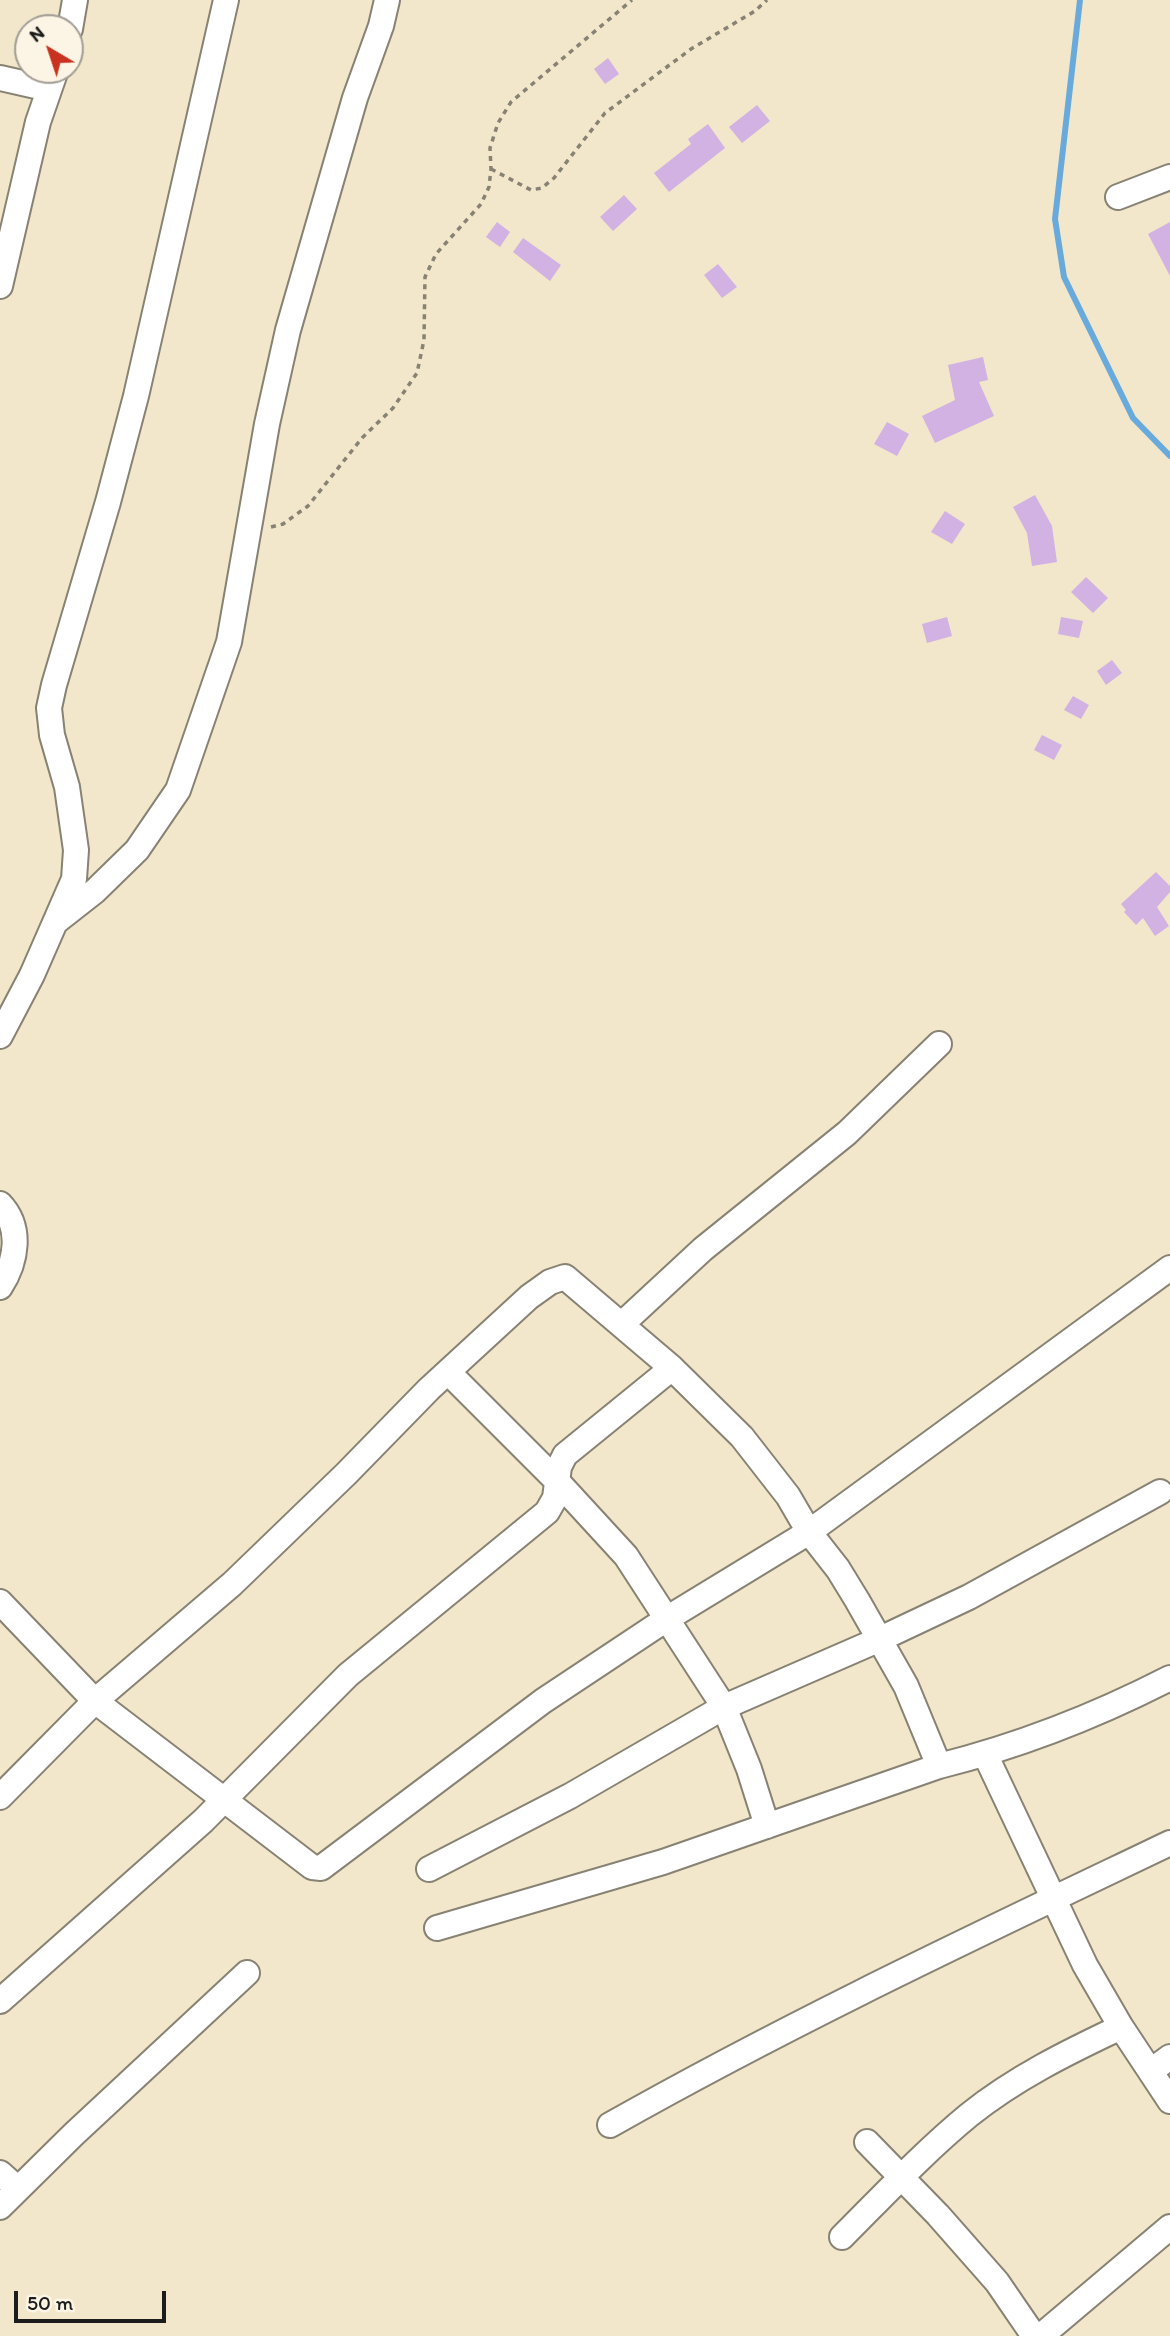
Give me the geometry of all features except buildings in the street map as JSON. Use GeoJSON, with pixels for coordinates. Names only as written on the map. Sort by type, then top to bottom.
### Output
{"type":"FeatureCollection","features":[{"type":"Feature","properties":{"kind":"street"},"geometry":{"type":"LineString","coordinates":[[0,1035],[32,975],[74,879],[76,850],[67,787],[52,735],[52,696],[108,502],[158,309],[179,202],[226,0]]}},
{"type":"Feature","properties":{"kind":"street"},"geometry":{"type":"LineString","coordinates":[[54,923],[95,891],[137,850],[178,790],[229,642],[267,424],[288,330],[355,98],[381,26],[387,0]]}},
{"type":"Feature","properties":{"kind":"street"},"geometry":{"type":"LineString","coordinates":[[0,286],[38,122],[51,84]]}},
{"type":"Feature","properties":{"kind":"street"},"geometry":{"type":"LineString","coordinates":[[1118,197],[1170,177]]}},
{"type":"Feature","properties":{"kind":"street"},"geometry":{"type":"LineString","coordinates":[[622,1324],[703,1250],[847,1133],[939,1044]]}},
{"type":"Feature","properties":{"kind":"street"},"geometry":{"type":"LineString","coordinates":[[0,1204],[9,1214],[15,1229],[15,1247],[8,1275],[0,1287]]}},
{"type":"Feature","properties":{"kind":"street"},"geometry":{"type":"LineString","coordinates":[[0,1602],[95,1701],[312,1867],[321,1868],[543,1701],[668,1618],[809,1532],[1170,1268]]}},
{"type":"Feature","properties":{"kind":"street"},"geometry":{"type":"LineString","coordinates":[[0,1797],[95,1701],[232,1584],[448,1372],[529,1297],[550,1282],[565,1278],[672,1368],[742,1437],[788,1496],[809,1532],[838,1569],[906,1686],[939,1766]]}},
{"type":"Feature","properties":{"kind":"street"},"geometry":{"type":"LineString","coordinates":[[0,2001],[203,1821],[348,1675],[547,1513],[555,1497],[559,1467],[565,1455],[672,1368]]}},
{"type":"Feature","properties":{"kind":"street"},"geometry":{"type":"LineString","coordinates":[[448,1372],[558,1482],[626,1556],[724,1707],[750,1769],[767,1826]]}},
{"type":"Feature","properties":{"kind":"street"},"geometry":{"type":"LineString","coordinates":[[429,1870],[570,1796],[724,1707],[970,1597],[1160,1492]]}},
{"type":"Feature","properties":{"kind":"street"},"geometry":{"type":"LineString","coordinates":[[437,1928],[663,1862],[939,1766],[985,1755],[1112,1708],[1170,1678]]}},
{"type":"Feature","properties":{"kind":"street"},"geometry":{"type":"LineString","coordinates":[[985,1755],[1086,1965],[1121,2027],[1161,2064],[1170,2101]]}},
{"type":"Feature","properties":{"kind":"street"},"geometry":{"type":"LineString","coordinates":[[610,2125],[700,2074],[921,1962],[1170,1843]]}},
{"type":"Feature","properties":{"kind":"street"},"geometry":{"type":"LineString","coordinates":[[0,2207],[9,2181],[74,2134],[247,1973]]}},
{"type":"Feature","properties":{"kind":"street"},"geometry":{"type":"LineString","coordinates":[[842,2238],[901,2178],[970,2115],[1043,2064],[1121,2027]]}},
{"type":"Feature","properties":{"kind":"street"},"geometry":{"type":"LineString","coordinates":[[867,2142],[938,2215],[997,2282],[1034,2336]]}},
{"type":"Feature","properties":{"kind":"street"},"geometry":{"type":"LineString","coordinates":[[1041,2336],[1170,2227]]}},
{"type":"Feature","properties":{"kind":"path"},"geometry":{"type":"LineString","coordinates":[[249,532],[283,524],[308,506],[362,438],[393,408],[417,373],[424,340],[425,277],[436,254],[481,204],[489,187],[490,148],[498,122],[511,102],[632,0]]}},
{"type":"Feature","properties":{"kind":"path"},"geometry":{"type":"LineString","coordinates":[[491,169],[531,190],[542,188],[554,178],[605,113],[691,49],[767,0]]}},
{"type":"Feature","properties":{"kind":"waterway"},"geometry":{"type":"LineString","coordinates":[[1080,0],[1055,219],[1064,277],[1133,418],[1170,456]]}}]}
